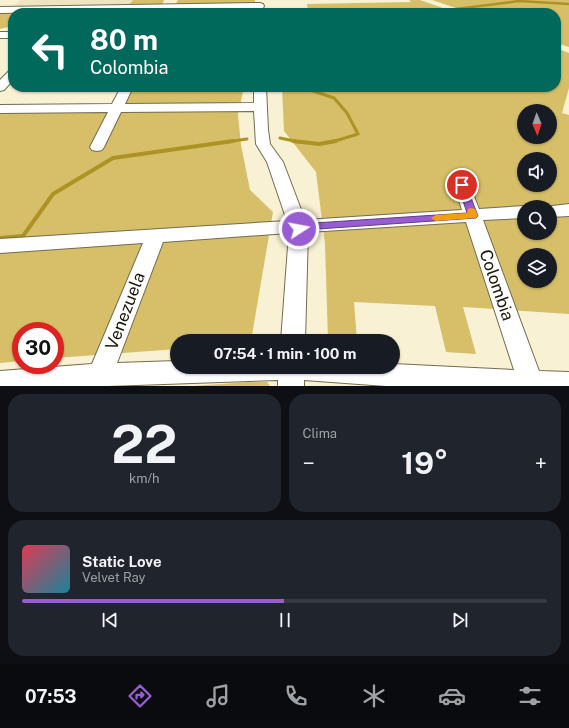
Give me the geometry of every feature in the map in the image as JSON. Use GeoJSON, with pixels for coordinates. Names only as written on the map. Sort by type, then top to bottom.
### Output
{"type":"FeatureCollection","features":[{"type":"Feature","properties":{"kind":"street"},"geometry":{"type":"LineString","coordinates":[[0,9],[12,0]]}},
{"type":"Feature","properties":{"kind":"street"},"geometry":{"type":"LineString","coordinates":[[84,8],[260,6]]}},
{"type":"Feature","properties":{"kind":"street"},"geometry":{"type":"LineString","coordinates":[[0,87],[8,79]]}},
{"type":"Feature","properties":{"kind":"street"},"geometry":{"type":"LineString","coordinates":[[97,147],[124,92]]}},
{"type":"Feature","properties":{"kind":"street"},"geometry":{"type":"LineString","coordinates":[[260,92],[263,144],[274,162],[299,227],[293,334]]}},
{"type":"Feature","properties":{"kind":"street"},"geometry":{"type":"LineString","coordinates":[[0,109],[260,107]]}},
{"type":"Feature","properties":{"kind":"street","name":"Colombia"},"geometry":{"type":"LineString","coordinates":[[462,185],[532,384]]}},
{"type":"Feature","properties":{"kind":"street"},"geometry":{"type":"LineString","coordinates":[[557,211],[569,210]]}},
{"type":"Feature","properties":{"kind":"street"},"geometry":{"type":"LineString","coordinates":[[0,246],[517,213]]}},
{"type":"Feature","properties":{"kind":"street","name":"Venezuela"},"geometry":{"type":"LineString","coordinates":[[98,380],[155,237]]}},
{"type":"Feature","properties":{"kind":"street"},"geometry":{"type":"LineString","coordinates":[[0,383],[291,374],[418,382],[569,384]]}},
{"type":"Feature","properties":{"kind":"shaded area"},"geometry":{"type":"Polygon","coordinates":[[[21,0],[133,0],[128,6],[13,6],[21,0]]]}},
{"type":"Feature","properties":{"kind":"shaded area"},"geometry":{"type":"Polygon","coordinates":[[[133,0],[164,0],[162,5],[128,6],[133,0]]]}},
{"type":"Feature","properties":{"kind":"shaded area"},"geometry":{"type":"Polygon","coordinates":[[[178,0],[255,0],[255,3],[179,4],[176,3],[178,0]]]}},
{"type":"Feature","properties":{"kind":"shaded area"},"geometry":{"type":"Polygon","coordinates":[[[409,0],[420,0],[443,8],[308,8],[307,4],[411,2],[409,0]]]}},
{"type":"Feature","properties":{"kind":"shaded area"},"geometry":{"type":"Polygon","coordinates":[[[432,0],[569,0],[569,47],[561,45],[561,8],[456,8],[432,0]]]}},
{"type":"Feature","properties":{"kind":"shaded area"},"geometry":{"type":"Polygon","coordinates":[[[2,12],[8,12],[8,27],[0,29],[0,14],[2,12]]]}},
{"type":"Feature","properties":{"kind":"shaded area"},"geometry":{"type":"Polygon","coordinates":[[[561,50],[569,53],[569,88],[562,113],[569,115],[569,314],[463,307],[476,354],[446,352],[435,306],[354,302],[356,334],[328,334],[325,244],[316,172],[284,131],[282,92],[561,92],[561,50]]]}},
{"type":"Feature","properties":{"kind":"shaded area"},"geometry":{"type":"Polygon","coordinates":[[[125,92],[243,92],[238,115],[241,145],[250,190],[273,212],[252,334],[170,334],[170,350],[64,357],[64,322],[12,322],[12,362],[0,363],[0,105],[120,106],[125,92]]]}},
{"type":"Feature","properties":{"kind":"shaded area"},"geometry":{"type":"Polygon","coordinates":[[[267,382],[270,386],[193,386],[267,382]]]}},
{"type":"Feature","properties":{"kind":"waterway"},"geometry":{"type":"LineString","coordinates":[[464,8],[519,1],[569,4]]}},
{"type":"Feature","properties":{"kind":"waterway"},"geometry":{"type":"LineString","coordinates":[[316,92],[334,98],[347,113],[358,134],[334,141]]}},
{"type":"Feature","properties":{"kind":"waterway"},"geometry":{"type":"LineString","coordinates":[[280,138],[296,141]]}},
{"type":"Feature","properties":{"kind":"waterway"},"geometry":{"type":"LineString","coordinates":[[233,141],[247,139]]}},
{"type":"Feature","properties":{"kind":"waterway"},"geometry":{"type":"LineString","coordinates":[[0,238],[23,236],[53,194],[113,158],[233,141]]}},
{"type":"Feature","properties":{"kind":"waterway"},"geometry":{"type":"LineString","coordinates":[[226,142],[233,141]]}},
{"type":"Feature","properties":{"kind":"waterway"},"geometry":{"type":"LineString","coordinates":[[296,141],[319,144],[334,141]]}},
{"type":"Feature","properties":{"kind":"slow traffic"},"geometry":{"type":"LineString","coordinates":[[436,218],[473,216],[471,211]]}},
{"type":"Feature","properties":{"kind":"route"},"geometry":{"type":"LineString","coordinates":[[299,229],[299,227],[473,216],[462,185]]}}]}
